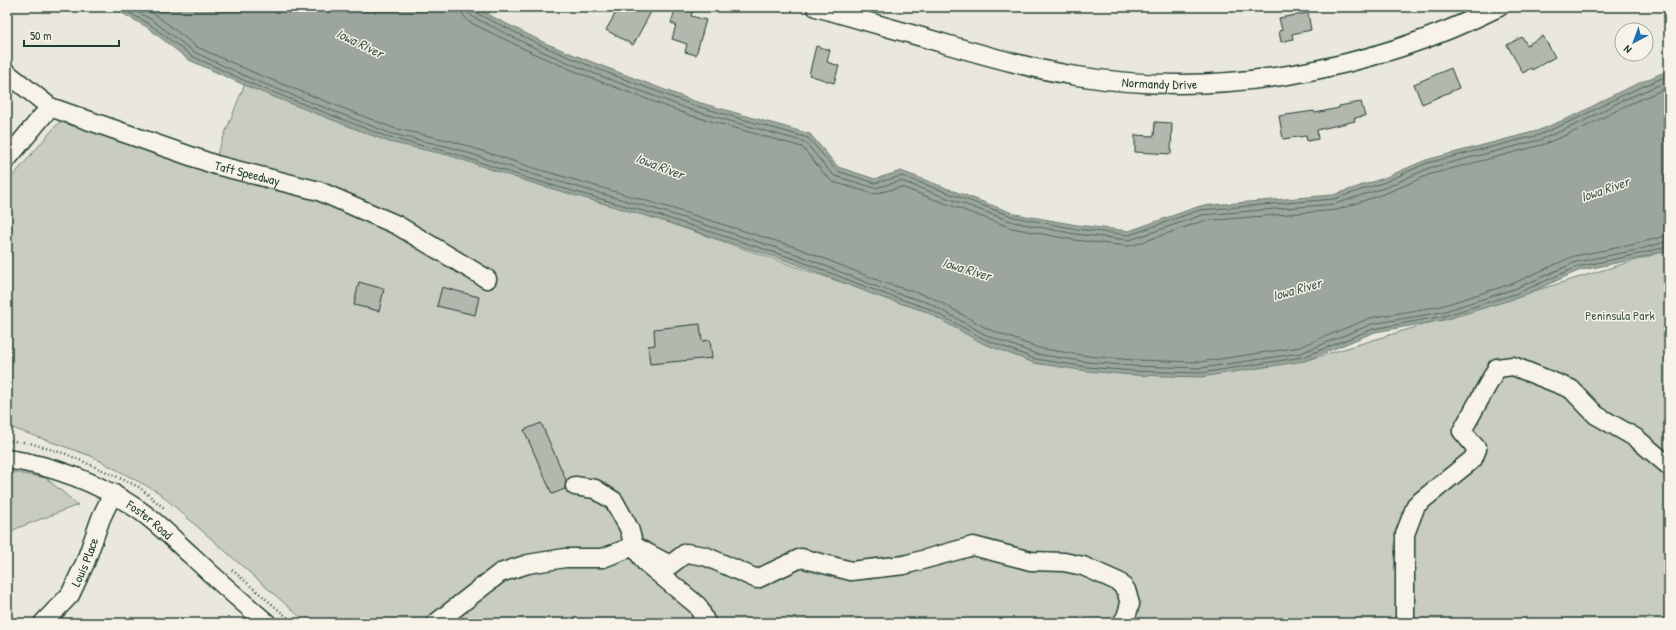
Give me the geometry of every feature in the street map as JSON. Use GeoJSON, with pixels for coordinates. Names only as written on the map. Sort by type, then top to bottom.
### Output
{"type":"FeatureCollection","features":[{"type":"Feature","properties":{"kind":"street","name":"Normandy Drive"},"geometry":{"type":"LineString","coordinates":[[816,7],[996,58],[1034,67],[1077,76],[1168,84],[1282,77],[1340,65],[1383,54],[1426,40],[1500,7]]}},
{"type":"Feature","properties":{"kind":"street","name":"Taft Speedway"},"geometry":{"type":"LineString","coordinates":[[7,73],[50,107],[216,165],[319,191],[397,225],[487,279]]}},
{"type":"Feature","properties":{"kind":"street"},"geometry":{"type":"LineString","coordinates":[[7,159],[50,107]]}},
{"type":"Feature","properties":{"kind":"street"},"geometry":{"type":"LineString","coordinates":[[1405,623],[1405,534],[1416,505],[1473,459],[1477,449],[1462,431],[1497,368],[1513,366],[1571,389],[1596,415],[1636,438],[1669,466]]}},
{"type":"Feature","properties":{"kind":"street","name":"Foster Road"},"geometry":{"type":"LineString","coordinates":[[7,458],[56,469],[113,493],[140,511],[160,527],[267,623]]}},
{"type":"Feature","properties":{"kind":"street"},"geometry":{"type":"LineString","coordinates":[[576,486],[595,489],[614,501],[630,528],[634,546],[645,562],[698,606],[706,623]]}},
{"type":"Feature","properties":{"kind":"street","name":"Louis Place"},"geometry":{"type":"LineString","coordinates":[[43,623],[70,595],[85,563],[101,518],[113,493]]}},
{"type":"Feature","properties":{"kind":"street"},"geometry":{"type":"LineString","coordinates":[[436,623],[500,573],[528,564],[565,558],[603,558],[634,546]]}},
{"type":"Feature","properties":{"kind":"street"},"geometry":{"type":"LineString","coordinates":[[634,546],[670,566],[686,553],[705,556],[757,579],[801,558],[851,571],[904,565],[973,546],[1031,561],[1064,562],[1083,566],[1119,582],[1126,590],[1130,604],[1126,617],[1122,623]]}},
{"type":"Feature","properties":{"kind":"green space"},"geometry":{"type":"Polygon","coordinates":[[[473,7],[492,7],[488,15],[473,7]]]}},
{"type":"Feature","properties":{"kind":"green space","name":"Peninsula Park"},"geometry":{"type":"Polygon","coordinates":[[[247,78],[925,311],[1304,361],[1669,250],[1669,623],[307,623],[158,492],[91,456],[15,429],[7,428],[7,183],[60,121],[215,173],[218,151],[247,78]]]}},
{"type":"Feature","properties":{"kind":"green space"},"geometry":{"type":"Polygon","coordinates":[[[7,471],[46,478],[78,505],[15,529],[7,539],[7,471]]]}},
{"type":"Feature","properties":{"kind":"water","name":"Iowa River"},"geometry":{"type":"Polygon","coordinates":[[[111,7],[473,7],[545,43],[694,101],[810,134],[838,167],[875,179],[901,171],[1015,214],[1077,225],[1129,231],[1200,206],[1333,195],[1384,178],[1426,160],[1537,131],[1578,114],[1619,92],[1669,70],[1669,249],[1640,258],[1578,271],[1520,297],[1444,320],[1375,332],[1304,361],[1201,377],[1132,375],[1087,371],[1034,363],[982,343],[925,311],[877,296],[793,263],[660,220],[529,182],[448,155],[389,142],[251,88],[189,60],[147,27],[111,7]]]}},
{"type":"Feature","properties":{"kind":"building"},"geometry":{"type":"Polygon","coordinates":[[[619,7],[646,7],[652,10],[633,45],[606,30],[619,7]]]}},
{"type":"Feature","properties":{"kind":"building"},"geometry":{"type":"Polygon","coordinates":[[[676,7],[693,10],[691,16],[706,20],[696,55],[685,52],[687,44],[672,39],[676,25],[671,23],[676,7]]]}},
{"type":"Feature","properties":{"kind":"building"},"geometry":{"type":"Polygon","coordinates":[[[1308,13],[1311,30],[1292,34],[1293,39],[1281,42],[1279,31],[1282,30],[1279,18],[1308,13]]]}},
{"type":"Feature","properties":{"kind":"building"},"geometry":{"type":"Polygon","coordinates":[[[1543,36],[1555,57],[1532,70],[1531,68],[1523,73],[1507,45],[1522,37],[1527,45],[1543,36]]]}},
{"type":"Feature","properties":{"kind":"building"},"geometry":{"type":"Polygon","coordinates":[[[816,46],[830,50],[827,62],[839,66],[834,83],[809,75],[816,46]]]}},
{"type":"Feature","properties":{"kind":"building"},"geometry":{"type":"Polygon","coordinates":[[[1451,68],[1459,88],[1422,104],[1414,84],[1451,68]]]}},
{"type":"Feature","properties":{"kind":"building"},"geometry":{"type":"Polygon","coordinates":[[[1361,102],[1365,116],[1354,118],[1355,121],[1317,130],[1318,139],[1307,141],[1306,136],[1283,139],[1279,116],[1314,111],[1315,113],[1339,108],[1339,106],[1361,102]]]}},
{"type":"Feature","properties":{"kind":"building"},"geometry":{"type":"Polygon","coordinates":[[[1155,122],[1172,123],[1171,154],[1135,152],[1135,135],[1154,136],[1155,122]]]}},
{"type":"Feature","properties":{"kind":"building"},"geometry":{"type":"Polygon","coordinates":[[[359,282],[384,289],[379,311],[354,305],[359,282]]]}},
{"type":"Feature","properties":{"kind":"building"},"geometry":{"type":"Polygon","coordinates":[[[442,287],[479,297],[475,315],[437,306],[442,287]]]}},
{"type":"Feature","properties":{"kind":"building"},"geometry":{"type":"Polygon","coordinates":[[[700,324],[702,341],[710,340],[712,358],[650,364],[648,346],[655,345],[654,329],[700,324]]]}},
{"type":"Feature","properties":{"kind":"building"},"geometry":{"type":"Polygon","coordinates":[[[541,423],[566,480],[565,489],[552,494],[524,430],[541,423]]]}}]}
